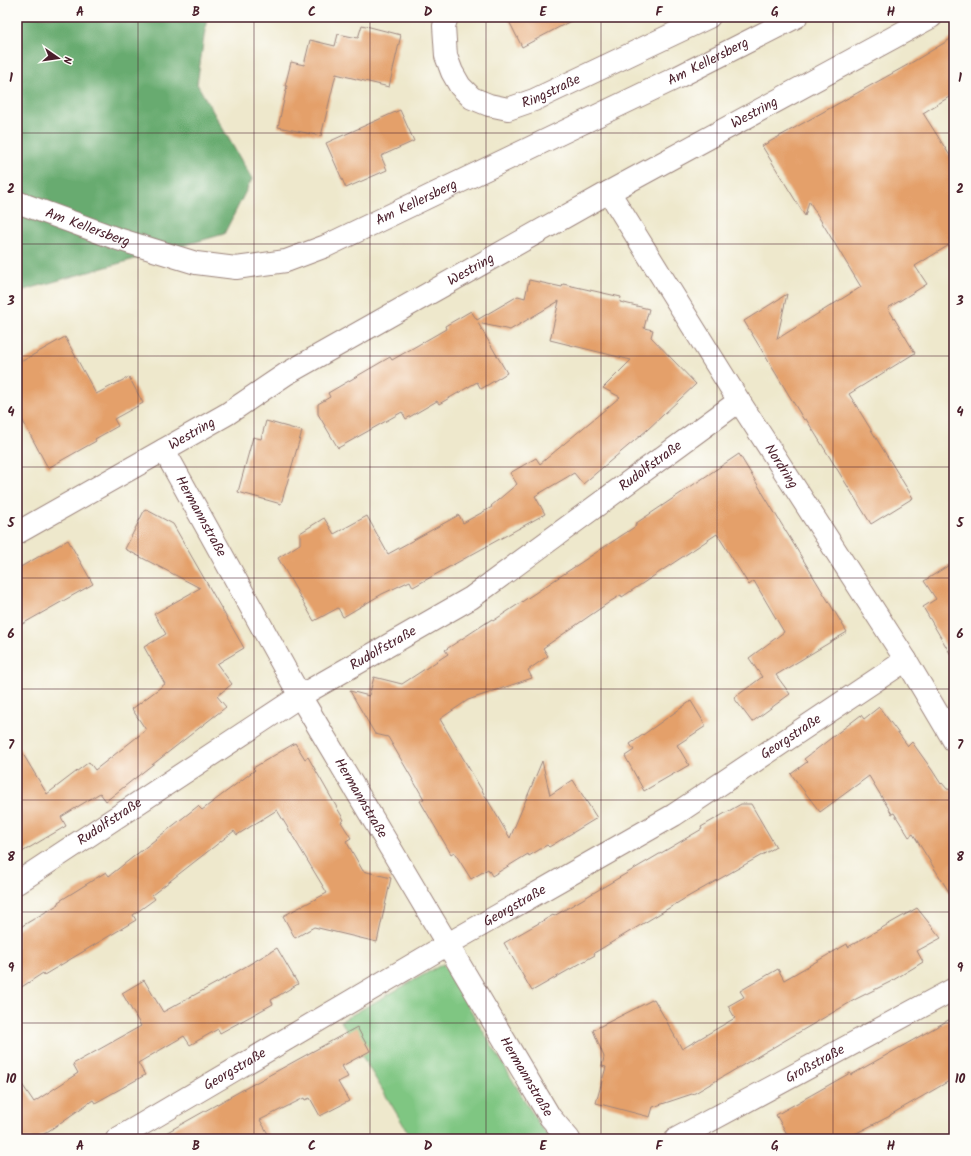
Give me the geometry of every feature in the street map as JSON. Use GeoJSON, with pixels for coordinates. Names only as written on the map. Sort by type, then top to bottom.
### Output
{"type":"FeatureCollection","features":[{"type":"Feature","properties":{"kind":"street","name":"Ringstraße"},"geometry":{"type":"LineString","coordinates":[[446,17],[444,26],[446,56],[452,72],[460,86],[472,98],[489,105],[508,109],[534,100],[709,17]]}},
{"type":"Feature","properties":{"kind":"street","name":"Am Kellersberg"},"geometry":{"type":"LineString","coordinates":[[17,202],[118,239],[196,263],[236,268],[286,261],[333,243],[678,76],[796,17]]}},
{"type":"Feature","properties":{"kind":"street","name":"Westring"},"geometry":{"type":"LineString","coordinates":[[17,533],[227,414],[286,374],[609,192],[931,17]]}},
{"type":"Feature","properties":{"kind":"street","name":"Nordring"},"geometry":{"type":"LineString","coordinates":[[609,192],[739,401],[906,660],[954,741]]}},
{"type":"Feature","properties":{"kind":"street","name":"Rudolfstraße"},"geometry":{"type":"LineString","coordinates":[[17,883],[300,696],[471,598],[739,401]]}},
{"type":"Feature","properties":{"kind":"street","name":"Hermannstraße"},"geometry":{"type":"LineString","coordinates":[[164,450],[300,696],[550,1117],[569,1139]]}},
{"type":"Feature","properties":{"kind":"street","name":"Georgstraße"},"geometry":{"type":"LineString","coordinates":[[117,1139],[448,944],[674,815],[906,660]]}},
{"type":"Feature","properties":{"kind":"street","name":"Großstraße"},"geometry":{"type":"LineString","coordinates":[[676,1139],[954,990]]}},
{"type":"Feature","properties":{"kind":"green space"},"geometry":{"type":"Polygon","coordinates":[[[17,17],[207,17],[197,84],[252,179],[224,234],[17,292],[17,17]]]}},
{"type":"Feature","properties":{"kind":"green space"},"geometry":{"type":"Polygon","coordinates":[[[443,964],[540,1126],[551,1139],[412,1139],[341,1021],[443,964]]]}},
{"type":"Feature","properties":{"kind":"building"},"geometry":{"type":"Polygon","coordinates":[[[507,17],[578,17],[522,47],[507,17]]]}},
{"type":"Feature","properties":{"kind":"building"},"geometry":{"type":"Polygon","coordinates":[[[362,25],[401,35],[389,87],[336,74],[321,136],[278,127],[291,62],[304,65],[310,40],[335,46],[338,34],[358,38],[362,25]]]}},
{"type":"Feature","properties":{"kind":"building"},"geometry":{"type":"Polygon","coordinates":[[[954,37],[954,94],[923,113],[954,162],[954,242],[915,266],[927,284],[888,308],[915,353],[849,394],[913,498],[871,524],[806,419],[804,420],[744,321],[787,294],[777,339],[861,287],[809,201],[805,216],[762,146],[911,63],[954,37]]]}},
{"type":"Feature","properties":{"kind":"building"},"geometry":{"type":"Polygon","coordinates":[[[400,110],[414,141],[381,156],[387,170],[346,188],[326,143],[400,110]]]}},
{"type":"Feature","properties":{"kind":"building"},"geometry":{"type":"Polygon","coordinates":[[[529,280],[562,287],[563,284],[621,297],[620,302],[649,309],[644,328],[653,330],[651,337],[696,384],[647,430],[583,484],[574,473],[535,496],[545,514],[413,587],[410,581],[382,594],[343,617],[338,608],[314,621],[278,558],[300,544],[300,533],[324,518],[334,534],[367,516],[388,554],[459,515],[463,523],[492,507],[491,506],[517,484],[510,473],[536,458],[540,464],[620,397],[603,388],[631,360],[550,340],[559,301],[510,330],[478,323],[507,373],[481,389],[477,382],[439,404],[437,401],[406,419],[402,412],[338,448],[318,414],[318,404],[330,397],[328,393],[390,357],[392,360],[446,329],[445,326],[471,311],[477,320],[518,296],[525,298],[529,280]]]}},
{"type":"Feature","properties":{"kind":"building"},"geometry":{"type":"Polygon","coordinates":[[[65,337],[96,394],[129,377],[143,403],[114,419],[118,426],[95,439],[96,441],[48,468],[17,410],[17,364],[65,337]]]}},
{"type":"Feature","properties":{"kind":"building"},"geometry":{"type":"Polygon","coordinates":[[[266,421],[302,431],[281,504],[238,492],[253,437],[261,439],[266,421]]]}},
{"type":"Feature","properties":{"kind":"building"},"geometry":{"type":"Polygon","coordinates":[[[739,454],[847,632],[776,675],[790,694],[752,722],[734,698],[762,677],[749,658],[784,632],[754,581],[749,585],[717,534],[622,597],[621,595],[611,601],[543,648],[548,656],[528,670],[532,678],[468,700],[440,719],[510,838],[542,761],[550,795],[573,780],[597,818],[549,847],[547,845],[529,856],[528,854],[492,876],[488,869],[471,879],[454,852],[451,854],[420,801],[424,799],[388,737],[375,734],[350,691],[369,696],[374,677],[402,684],[448,654],[445,650],[492,619],[493,621],[636,526],[635,524],[739,454]]]}},
{"type":"Feature","properties":{"kind":"building"},"geometry":{"type":"Polygon","coordinates":[[[145,509],[173,524],[244,648],[217,664],[232,684],[217,696],[226,707],[106,801],[100,793],[61,817],[66,826],[17,855],[17,744],[47,794],[89,762],[95,770],[146,730],[132,709],[165,684],[144,647],[166,634],[154,614],[200,588],[125,549],[145,509]]]}},
{"type":"Feature","properties":{"kind":"building"},"geometry":{"type":"Polygon","coordinates":[[[68,540],[93,584],[17,627],[17,569],[68,540]]]}},
{"type":"Feature","properties":{"kind":"building"},"geometry":{"type":"Polygon","coordinates":[[[954,562],[954,660],[923,607],[936,599],[924,581],[954,562]]]}},
{"type":"Feature","properties":{"kind":"building"},"geometry":{"type":"Polygon","coordinates":[[[691,701],[706,726],[677,745],[689,765],[644,791],[625,756],[634,750],[630,744],[691,701]]]}},
{"type":"Feature","properties":{"kind":"building"},"geometry":{"type":"Polygon","coordinates":[[[879,707],[908,746],[912,742],[941,784],[942,783],[947,789],[954,790],[954,900],[913,834],[909,837],[894,813],[892,814],[869,776],[820,812],[791,774],[807,762],[804,759],[861,715],[864,719],[879,707]]]}},
{"type":"Feature","properties":{"kind":"building"},"geometry":{"type":"Polygon","coordinates":[[[295,743],[305,759],[308,757],[344,820],[341,822],[351,838],[346,841],[363,871],[391,878],[377,942],[314,927],[295,938],[283,916],[327,893],[277,810],[237,835],[234,831],[152,895],[155,899],[133,915],[136,920],[44,975],[43,973],[17,990],[17,929],[59,904],[58,902],[106,872],[109,876],[198,806],[202,810],[255,770],[253,768],[295,743]]]}},
{"type":"Feature","properties":{"kind":"building"},"geometry":{"type":"Polygon","coordinates":[[[741,804],[751,804],[776,847],[684,899],[594,953],[595,955],[532,991],[504,943],[553,915],[554,916],[702,829],[701,827],[741,804]]]}},
{"type":"Feature","properties":{"kind":"building"},"geometry":{"type":"Polygon","coordinates":[[[917,908],[941,938],[917,951],[923,962],[890,982],[856,999],[695,1093],[653,1107],[650,1117],[596,1103],[606,1067],[602,1066],[604,1057],[593,1030],[654,999],[682,1049],[735,1018],[728,1006],[744,997],[740,991],[778,969],[784,980],[847,944],[848,947],[917,908]]]}},
{"type":"Feature","properties":{"kind":"building"},"geometry":{"type":"Polygon","coordinates":[[[277,948],[298,984],[271,1000],[273,1004],[220,1033],[218,1029],[190,1045],[184,1036],[138,1063],[145,1075],[95,1103],[93,1100],[37,1139],[17,1139],[17,1077],[34,1102],[78,1073],[73,1064],[141,1026],[122,993],[144,980],[163,1012],[277,948]]]}},
{"type":"Feature","properties":{"kind":"building"},"geometry":{"type":"Polygon","coordinates":[[[954,1017],[954,1077],[951,1080],[890,1116],[845,1139],[790,1139],[776,1115],[954,1017]]]}},
{"type":"Feature","properties":{"kind":"building"},"geometry":{"type":"Polygon","coordinates":[[[357,1027],[370,1051],[342,1066],[348,1077],[338,1082],[349,1101],[320,1116],[310,1098],[305,1100],[304,1098],[260,1120],[271,1139],[155,1139],[237,1093],[357,1027]]]}}]}
